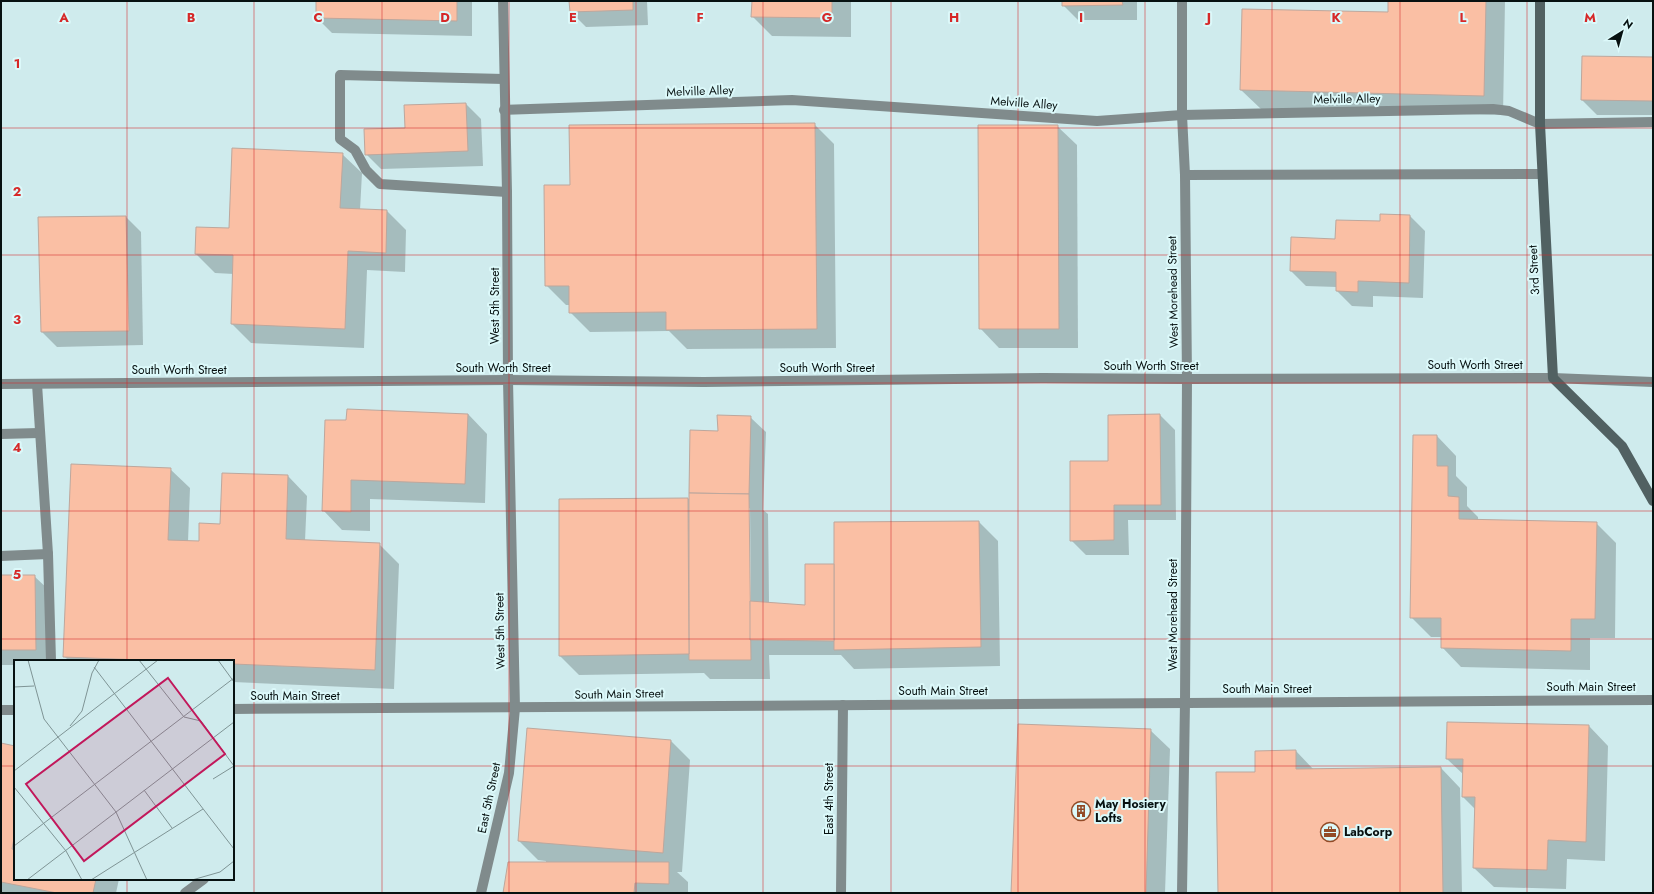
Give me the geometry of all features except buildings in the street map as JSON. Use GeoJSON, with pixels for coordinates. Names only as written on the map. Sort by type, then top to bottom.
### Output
{"type":"FeatureCollection","features":[{"type":"Feature","properties":{"kind":"main road","name":"3rd Street"},"geometry":{"type":"LineString","coordinates":[[1540,1],[1540,124],[1553,378]]}},
{"type":"Feature","properties":{"kind":"main road"},"geometry":{"type":"LineString","coordinates":[[1553,378],[1622,446],[1653,501]]}},
{"type":"Feature","properties":{"kind":"street","name":"West 5th Street"},"geometry":{"type":"LineString","coordinates":[[503,1],[504,110],[507,192],[508,380],[515,708]]}},
{"type":"Feature","properties":{"kind":"street","name":"West Morehead Street"},"geometry":{"type":"LineString","coordinates":[[1182,1],[1182,115],[1185,175],[1188,380],[1182,893]]}},
{"type":"Feature","properties":{"kind":"street"},"geometry":{"type":"LineString","coordinates":[[504,79],[340,76],[340,139],[355,150],[366,170],[380,184],[507,192]]}},
{"type":"Feature","properties":{"kind":"street","name":"Melville Alley"},"geometry":{"type":"LineString","coordinates":[[504,110],[792,100],[1097,121],[1182,115],[1493,109],[1509,111],[1540,124]]}},
{"type":"Feature","properties":{"kind":"street"},"geometry":{"type":"LineString","coordinates":[[1540,124],[1653,122]]}},
{"type":"Feature","properties":{"kind":"street"},"geometry":{"type":"LineString","coordinates":[[1185,175],[1542,174]]}},
{"type":"Feature","properties":{"kind":"street","name":"South Worth Street"},"geometry":{"type":"LineString","coordinates":[[1,384],[508,380],[712,382],[1043,378],[1188,380],[1553,378],[1653,382]]}},
{"type":"Feature","properties":{"kind":"street"},"geometry":{"type":"LineString","coordinates":[[37,384],[48,554],[51,660]]}},
{"type":"Feature","properties":{"kind":"street"},"geometry":{"type":"LineString","coordinates":[[1,434],[39,433]]}},
{"type":"Feature","properties":{"kind":"street"},"geometry":{"type":"LineString","coordinates":[[1,556],[48,554]]}},
{"type":"Feature","properties":{"kind":"street","name":"South Main Street"},"geometry":{"type":"LineString","coordinates":[[234,709],[1653,700]]}},
{"type":"Feature","properties":{"kind":"street","name":"East 4th Street"},"geometry":{"type":"LineString","coordinates":[[841,893],[843,705]]}},
{"type":"Feature","properties":{"kind":"street","name":"East 5th Street"},"geometry":{"type":"LineString","coordinates":[[481,893],[509,773],[515,708]]}},
{"type":"Feature","properties":{"kind":"street"},"geometry":{"type":"LineString","coordinates":[[1,710],[14,710]]}},
{"type":"Feature","properties":{"kind":"street"},"geometry":{"type":"LineString","coordinates":[[185,893],[203,880]]}},
{"type":"Feature","properties":{"kind":"place","name":"May Hosiery Lofts"},"geometry":{"type":"Point","coordinates":[1081,811]}},
{"type":"Feature","properties":{"kind":"place","name":"LabCorp"},"geometry":{"type":"Point","coordinates":[1330,832]}}]}
